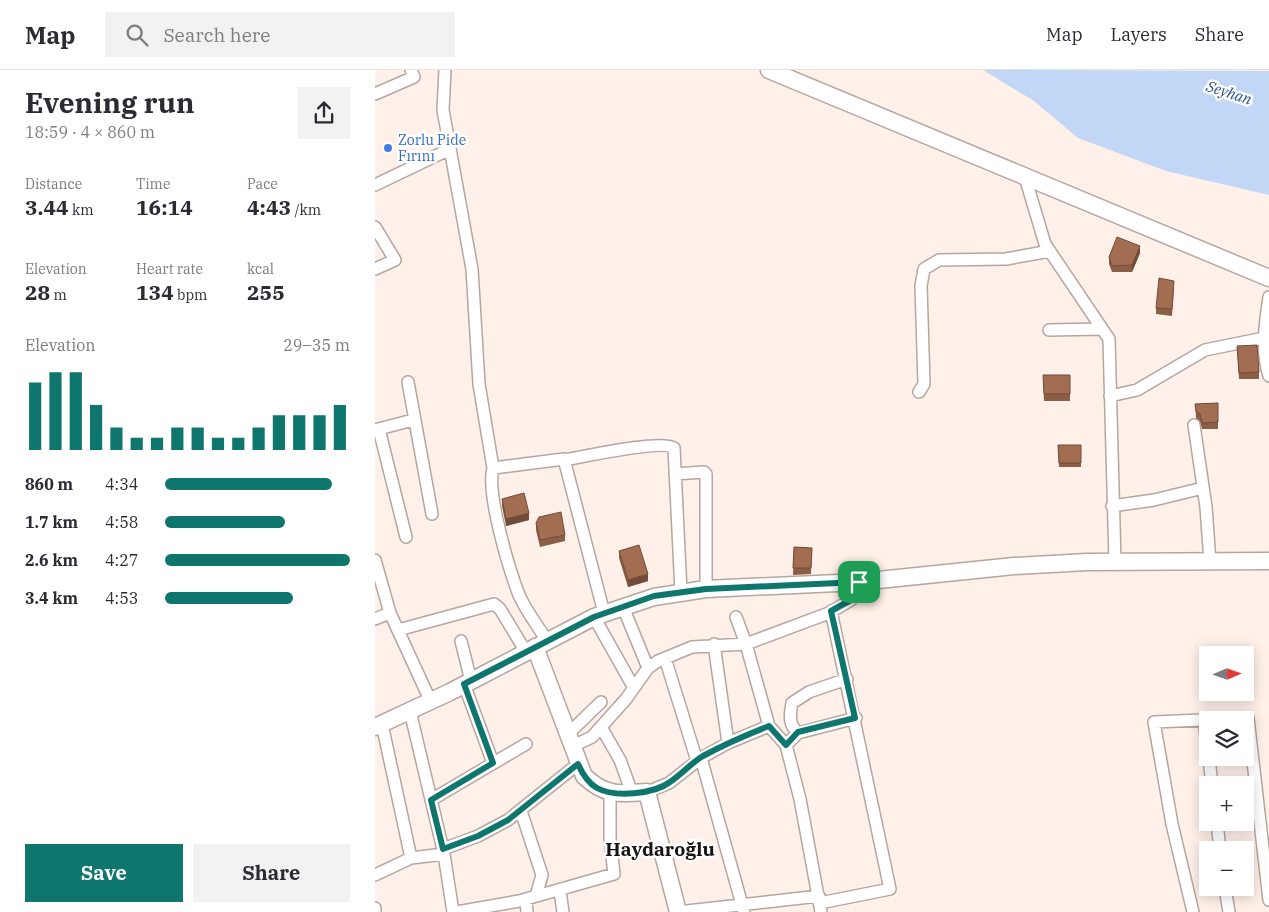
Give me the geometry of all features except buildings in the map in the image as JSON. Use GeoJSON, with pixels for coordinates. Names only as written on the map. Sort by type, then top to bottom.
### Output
{"type":"FeatureCollection","features":[{"type":"Feature","properties":{"kind":"main road"},"geometry":{"type":"LineString","coordinates":[[769,70],[1269,278]]}},
{"type":"Feature","properties":{"kind":"main road"},"geometry":{"type":"LineString","coordinates":[[379,726],[431,702],[599,615],[654,596],[706,589],[859,582],[1014,566],[1115,562],[1269,561]]}},
{"type":"Feature","properties":{"kind":"main road"},"geometry":{"type":"LineString","coordinates":[[536,647],[569,741],[584,776],[597,788],[640,793],[678,912]]}},
{"type":"Feature","properties":{"kind":"street"},"geometry":{"type":"LineString","coordinates":[[375,94],[414,77],[411,70]]}},
{"type":"Feature","properties":{"kind":"street"},"geometry":{"type":"LineString","coordinates":[[445,70],[443,110],[472,269],[479,384],[493,468],[490,489],[511,570],[536,647]]}},
{"type":"Feature","properties":{"kind":"street"},"geometry":{"type":"LineString","coordinates":[[375,184],[450,149]]}},
{"type":"Feature","properties":{"kind":"street"},"geometry":{"type":"LineString","coordinates":[[1025,177],[1045,244],[1109,339],[1115,562]]}},
{"type":"Feature","properties":{"kind":"street"},"geometry":{"type":"LineString","coordinates":[[375,227],[395,260],[375,269]]}},
{"type":"Feature","properties":{"kind":"street"},"geometry":{"type":"LineString","coordinates":[[919,392],[924,384],[921,286],[924,269],[939,260],[1006,259],[1050,251]]}},
{"type":"Feature","properties":{"kind":"street"},"geometry":{"type":"LineString","coordinates":[[1269,297],[1264,338],[1265,365],[1269,376]]}},
{"type":"Feature","properties":{"kind":"street"},"geometry":{"type":"LineString","coordinates":[[1049,330],[1102,329]]}},
{"type":"Feature","properties":{"kind":"street"},"geometry":{"type":"LineString","coordinates":[[1110,396],[1137,390],[1205,350],[1264,338]]}},
{"type":"Feature","properties":{"kind":"street"},"geometry":{"type":"LineString","coordinates":[[408,382],[413,420],[431,514]]}},
{"type":"Feature","properties":{"kind":"street"},"geometry":{"type":"LineString","coordinates":[[406,537],[377,429],[413,420]]}},
{"type":"Feature","properties":{"kind":"street"},"geometry":{"type":"LineString","coordinates":[[1193,425],[1203,488],[1210,562]]}},
{"type":"Feature","properties":{"kind":"street"},"geometry":{"type":"LineString","coordinates":[[493,468],[564,460],[646,446],[671,446],[674,448],[681,592]]}},
{"type":"Feature","properties":{"kind":"street"},"geometry":{"type":"LineString","coordinates":[[564,460],[599,615],[634,688]]}},
{"type":"Feature","properties":{"kind":"street"},"geometry":{"type":"LineString","coordinates":[[675,474],[704,472],[707,474],[706,589]]}},
{"type":"Feature","properties":{"kind":"street"},"geometry":{"type":"LineString","coordinates":[[1113,506],[1154,500],[1203,488]]}},
{"type":"Feature","properties":{"kind":"street"},"geometry":{"type":"LineString","coordinates":[[375,560],[390,613],[431,702]]}},
{"type":"Feature","properties":{"kind":"street"},"geometry":{"type":"LineString","coordinates":[[569,741],[592,737],[634,688],[648,668],[665,658],[692,646],[746,644],[831,611],[851,600],[859,582]]}},
{"type":"Feature","properties":{"kind":"street"},"geometry":{"type":"LineString","coordinates":[[398,630],[494,604],[536,647]]}},
{"type":"Feature","properties":{"kind":"street"},"geometry":{"type":"LineString","coordinates":[[623,607],[648,668]]}},
{"type":"Feature","properties":{"kind":"street"},"geometry":{"type":"LineString","coordinates":[[678,912],[820,904],[890,889],[847,679],[831,611]]}},
{"type":"Feature","properties":{"kind":"street"},"geometry":{"type":"LineString","coordinates":[[375,619],[390,613]]}},
{"type":"Feature","properties":{"kind":"street"},"geometry":{"type":"LineString","coordinates":[[735,617],[746,644],[769,726],[786,745],[800,799],[820,904]]}},
{"type":"Feature","properties":{"kind":"street"},"geometry":{"type":"LineString","coordinates":[[461,641],[468,682],[493,763]]}},
{"type":"Feature","properties":{"kind":"street"},"geometry":{"type":"LineString","coordinates":[[714,644],[728,743]]}},
{"type":"Feature","properties":{"kind":"street"},"geometry":{"type":"LineString","coordinates":[[665,658],[699,759],[743,908]]}},
{"type":"Feature","properties":{"kind":"street"},"geometry":{"type":"LineString","coordinates":[[798,732],[793,728],[789,718],[792,703],[809,692],[847,679]]}},
{"type":"Feature","properties":{"kind":"street"},"geometry":{"type":"LineString","coordinates":[[569,741],[601,702]]}},
{"type":"Feature","properties":{"kind":"street"},"geometry":{"type":"LineString","coordinates":[[410,711],[444,851],[453,912]]}},
{"type":"Feature","properties":{"kind":"street"},"geometry":{"type":"LineString","coordinates":[[786,745],[798,732],[855,718]]}},
{"type":"Feature","properties":{"kind":"street"},"geometry":{"type":"LineString","coordinates":[[1193,912],[1172,824],[1154,722],[1199,720]]}},
{"type":"Feature","properties":{"kind":"street"},"geometry":{"type":"LineString","coordinates":[[379,726],[411,858]]}},
{"type":"Feature","properties":{"kind":"street"},"geometry":{"type":"LineString","coordinates":[[601,727],[640,793],[669,784],[699,759],[728,743],[769,726]]}},
{"type":"Feature","properties":{"kind":"street"},"geometry":{"type":"LineString","coordinates":[[431,800],[526,744]]}},
{"type":"Feature","properties":{"kind":"street"},"geometry":{"type":"LineString","coordinates":[[375,875],[411,858],[444,851],[508,820],[578,764]]}},
{"type":"Feature","properties":{"kind":"street"},"geometry":{"type":"LineString","coordinates":[[1254,766],[1269,900]]}},
{"type":"Feature","properties":{"kind":"street"},"geometry":{"type":"LineString","coordinates":[[457,912],[496,908],[614,874],[609,838],[610,791]]}},
{"type":"Feature","properties":{"kind":"street"},"geometry":{"type":"LineString","coordinates":[[521,811],[542,875],[531,898],[527,912]]}},
{"type":"Feature","properties":{"kind":"street"},"geometry":{"type":"LineString","coordinates":[[560,890],[563,912]]}},
{"type":"Feature","properties":{"kind":"street"},"geometry":{"type":"LineString","coordinates":[[1226,896],[1229,912]]}},
{"type":"Feature","properties":{"kind":"water","name":"Seyhan"},"geometry":{"type":"Polygon","coordinates":[[[983,70],[1269,71],[1269,195],[1166,171],[1078,138],[1034,101],[983,70]]]}},
{"type":"Feature","properties":{"kind":"place","name":"Zorlu Pide Fırını"},"geometry":{"type":"Point","coordinates":[388,148]}},
{"type":"Feature","properties":{"kind":"district","name":"Haydaroğlu"},"geometry":{"type":"Point","coordinates":[660,849]}},
{"type":"Feature","properties":{"kind":"route"},"geometry":{"type":"LineString","coordinates":[[859,582],[851,600],[831,611],[855,718],[798,732],[786,745],[769,726],[737,738],[701,758],[669,784],[647,792],[621,794],[597,788],[584,776],[578,764],[541,796],[508,820],[478,836],[443,849],[431,800],[493,763],[464,684],[594,617],[654,596],[706,589],[859,582]]}}]}
